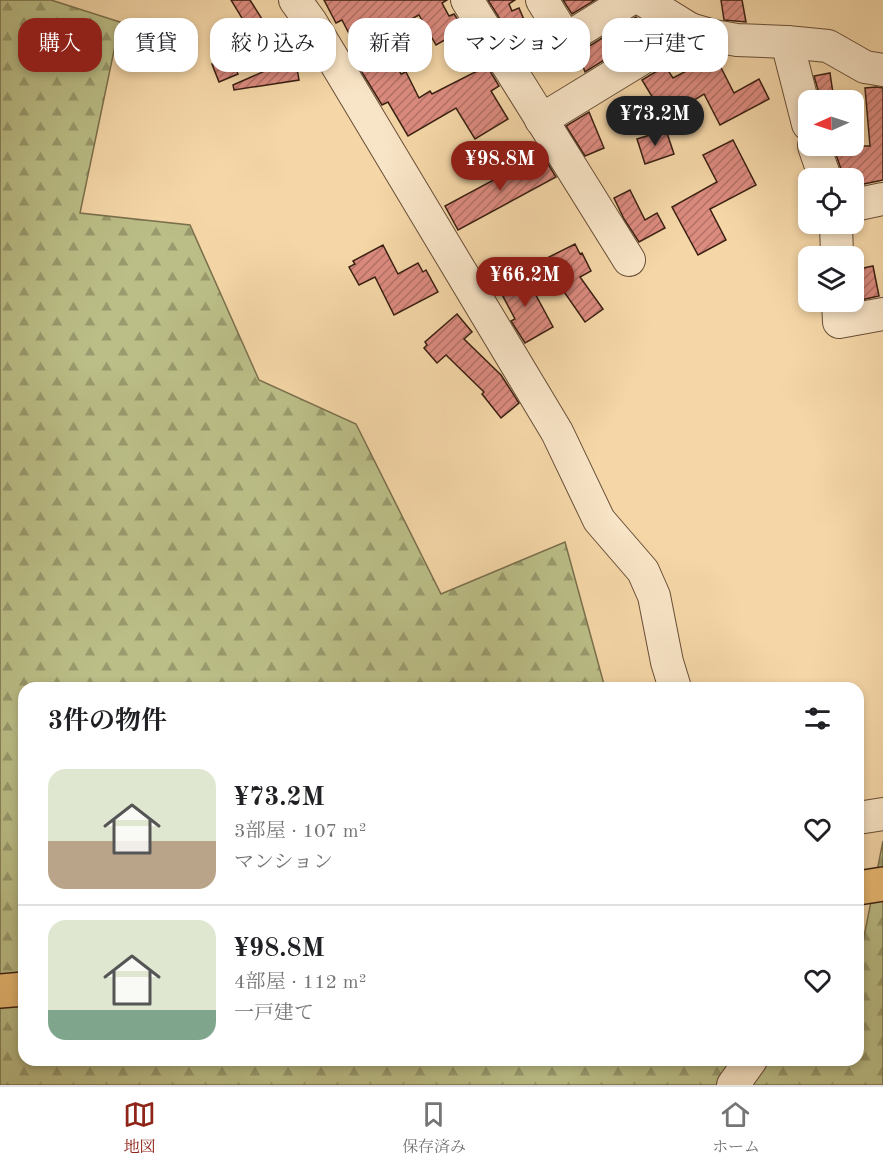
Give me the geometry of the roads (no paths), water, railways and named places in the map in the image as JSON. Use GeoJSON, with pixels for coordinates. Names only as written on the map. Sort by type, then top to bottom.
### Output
{"type":"FeatureCollection","features":[{"type":"Feature","properties":{"kind":"highway"},"geometry":{"type":"LineString","coordinates":[[864,887],[883,884]]}},
{"type":"Feature","properties":{"kind":"highway"},"geometry":{"type":"LineString","coordinates":[[0,991],[18,990]]}},
{"type":"Feature","properties":{"kind":"street"},"geometry":{"type":"LineString","coordinates":[[295,0],[311,22],[551,423],[599,520],[643,571],[654,596],[673,682]]}},
{"type":"Feature","properties":{"kind":"street"},"geometry":{"type":"LineString","coordinates":[[467,0],[628,260]]}},
{"type":"Feature","properties":{"kind":"street"},"geometry":{"type":"LineString","coordinates":[[542,0],[566,39],[629,0]]}},
{"type":"Feature","properties":{"kind":"street"},"geometry":{"type":"LineString","coordinates":[[643,0],[672,18]]}},
{"type":"Feature","properties":{"kind":"street"},"geometry":{"type":"LineString","coordinates":[[728,39],[828,46],[866,67],[883,70]]}},
{"type":"Feature","properties":{"kind":"street"},"geometry":{"type":"LineString","coordinates":[[787,42],[799,90]]}},
{"type":"Feature","properties":{"kind":"street"},"geometry":{"type":"LineString","coordinates":[[541,120],[620,72]]}},
{"type":"Feature","properties":{"kind":"street"},"geometry":{"type":"LineString","coordinates":[[864,204],[883,199]]}},
{"type":"Feature","properties":{"kind":"street"},"geometry":{"type":"LineString","coordinates":[[838,312],[839,322],[883,314]]}},
{"type":"Feature","properties":{"kind":"street"},"geometry":{"type":"LineString","coordinates":[[864,817],[883,814]]}},
{"type":"Feature","properties":{"kind":"street"},"geometry":{"type":"LineString","coordinates":[[733,1085],[747,1066]]}}]}
